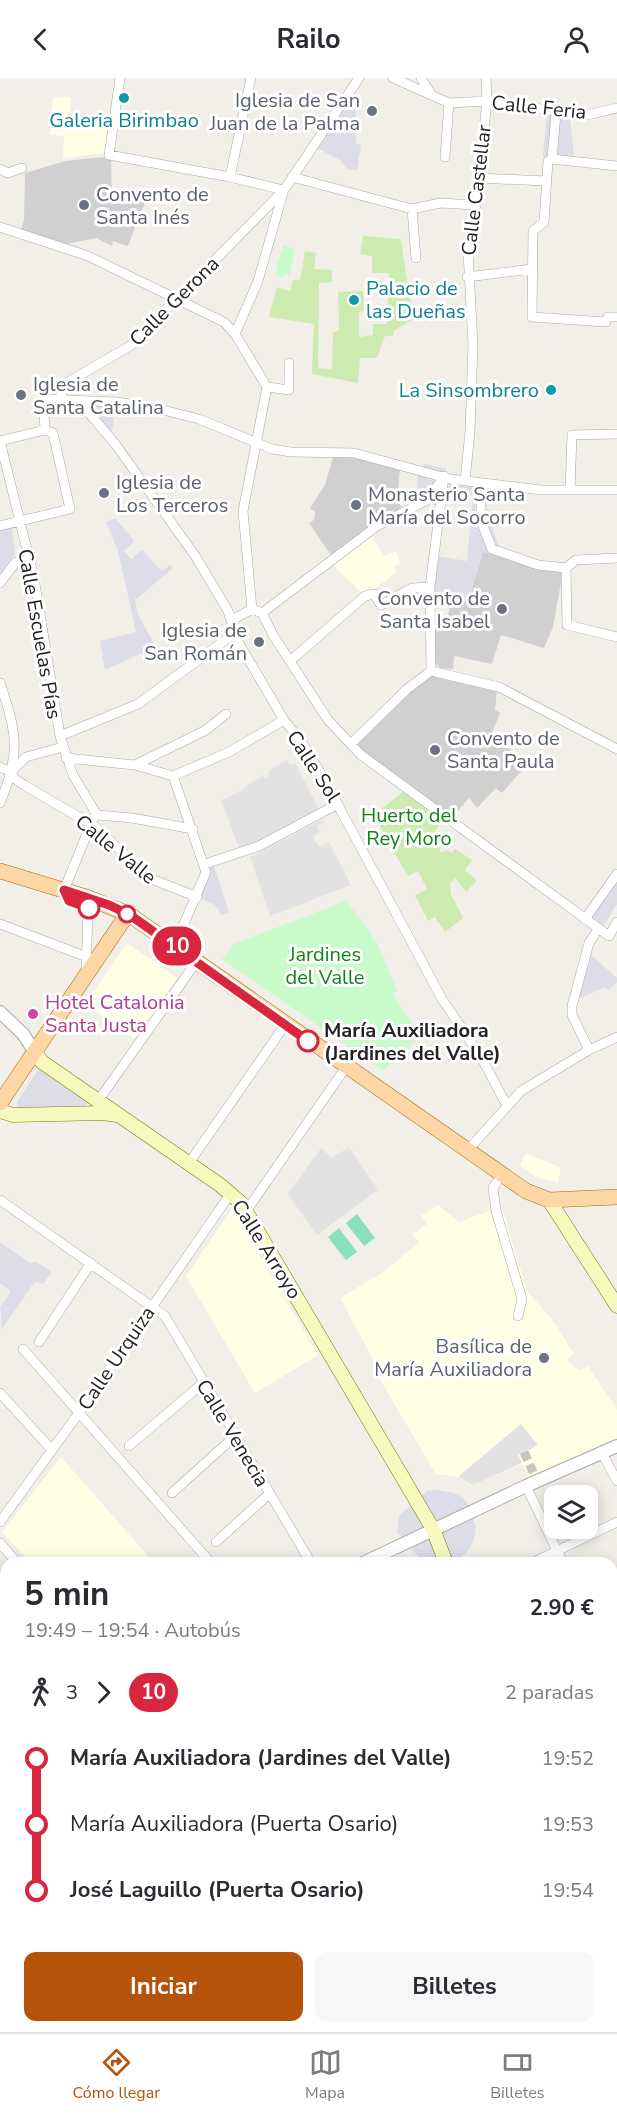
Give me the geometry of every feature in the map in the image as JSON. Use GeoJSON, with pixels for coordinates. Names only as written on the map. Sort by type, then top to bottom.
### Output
{"type":"FeatureCollection","features":[{"type":"Feature","properties":{"kind":"main road"},"geometry":{"type":"LineString","coordinates":[[0,871],[126,918],[175,945],[501,1176],[552,1204],[617,1306]]}},
{"type":"Feature","properties":{"kind":"main road"},"geometry":{"type":"LineString","coordinates":[[0,1103],[126,918]]}},
{"type":"Feature","properties":{"kind":"main road","name":"Calle Arroyo"},"geometry":{"type":"LineString","coordinates":[[35,1052],[42,1062],[231,1193],[247,1210],[433,1529],[444,1557]]}},
{"type":"Feature","properties":{"kind":"main road"},"geometry":{"type":"LineString","coordinates":[[0,1111],[13,1115],[104,1113],[123,1117]]}},
{"type":"Feature","properties":{"kind":"main road"},"geometry":{"type":"LineString","coordinates":[[552,1204],[617,1197]]}},
{"type":"Feature","properties":{"kind":"street"},"geometry":{"type":"LineString","coordinates":[[120,78],[110,155],[230,177],[284,190]]}},
{"type":"Feature","properties":{"kind":"street"},"geometry":{"type":"LineString","coordinates":[[230,177],[251,78]]}},
{"type":"Feature","properties":{"kind":"street"},"geometry":{"type":"LineString","coordinates":[[393,78],[449,103],[445,157]]}},
{"type":"Feature","properties":{"kind":"street"},"geometry":{"type":"LineString","coordinates":[[421,78],[432,94]]}},
{"type":"Feature","properties":{"kind":"street","name":"Calle Castellar"},"geometry":{"type":"LineString","coordinates":[[465,481],[470,431],[473,345],[467,277],[468,251],[476,205],[487,101],[486,78]]}},
{"type":"Feature","properties":{"kind":"street"},"geometry":{"type":"LineString","coordinates":[[234,334],[258,281],[284,190],[357,81]]}},
{"type":"Feature","properties":{"kind":"street","name":"Calle Feria"},"geometry":{"type":"LineString","coordinates":[[449,103],[487,101],[556,113],[587,115],[617,108]]}},
{"type":"Feature","properties":{"kind":"street"},"geometry":{"type":"LineString","coordinates":[[556,113],[552,159],[548,161],[544,222],[533,231],[532,317],[610,318]]}},
{"type":"Feature","properties":{"kind":"street"},"geometry":{"type":"LineString","coordinates":[[552,159],[617,166]]}},
{"type":"Feature","properties":{"kind":"street"},"geometry":{"type":"LineString","coordinates":[[0,169],[8,173],[22,168]]}},
{"type":"Feature","properties":{"kind":"street"},"geometry":{"type":"LineString","coordinates":[[292,177],[412,208],[440,203],[476,205]]}},
{"type":"Feature","properties":{"kind":"street"},"geometry":{"type":"LineString","coordinates":[[478,177],[546,181]]}},
{"type":"Feature","properties":{"kind":"street","name":"Calle Gerona"},"geometry":{"type":"LineString","coordinates":[[57,401],[68,382],[130,346],[284,190]]}},
{"type":"Feature","properties":{"kind":"street"},"geometry":{"type":"LineString","coordinates":[[412,208],[416,258]]}},
{"type":"Feature","properties":{"kind":"street"},"geometry":{"type":"LineString","coordinates":[[0,227],[88,256],[224,322],[267,387],[243,511],[251,604],[262,613],[290,662],[328,720],[351,744],[419,798],[613,939],[617,922]]}},
{"type":"Feature","properties":{"kind":"street"},"geometry":{"type":"LineString","coordinates":[[467,277],[532,273]]}},
{"type":"Feature","properties":{"kind":"street"},"geometry":{"type":"LineString","coordinates":[[267,387],[289,390],[289,363]]}},
{"type":"Feature","properties":{"kind":"street"},"geometry":{"type":"LineString","coordinates":[[45,430],[43,399],[116,402],[176,412],[230,430],[257,444],[291,452],[354,453],[465,481],[541,490],[617,490]]}},
{"type":"Feature","properties":{"kind":"street","name":"Calle Sol"},"geometry":{"type":"LineString","coordinates":[[79,401],[108,435],[177,526],[230,615],[235,633],[284,720],[301,741],[338,804],[442,999],[482,1057],[507,1106]]}},
{"type":"Feature","properties":{"kind":"street"},"geometry":{"type":"LineString","coordinates":[[0,441],[45,430],[53,433],[70,509],[0,526]]}},
{"type":"Feature","properties":{"kind":"street"},"geometry":{"type":"LineString","coordinates":[[570,490],[572,435],[617,434]]}},
{"type":"Feature","properties":{"kind":"street","name":"Calle Escuelas Pías"},"geometry":{"type":"LineString","coordinates":[[0,441],[34,578],[60,736],[66,758],[94,819]]}},
{"type":"Feature","properties":{"kind":"street"},"geometry":{"type":"LineString","coordinates":[[262,613],[376,526],[427,500],[441,476]]}},
{"type":"Feature","properties":{"kind":"street"},"geometry":{"type":"LineString","coordinates":[[431,671],[430,586],[441,476]]}},
{"type":"Feature","properties":{"kind":"street"},"geometry":{"type":"LineString","coordinates":[[481,483],[481,521],[492,549],[538,565],[566,568],[576,561],[617,558]]}},
{"type":"Feature","properties":{"kind":"street"},"geometry":{"type":"LineString","coordinates":[[0,583],[15,563],[27,556]]}},
{"type":"Feature","properties":{"kind":"street"},"geometry":{"type":"LineString","coordinates":[[566,568],[566,622],[569,627],[614,637]]}},
{"type":"Feature","properties":{"kind":"street"},"geometry":{"type":"LineString","coordinates":[[290,662],[365,596],[374,594],[381,605],[412,588],[430,586]]}},
{"type":"Feature","properties":{"kind":"street"},"geometry":{"type":"LineString","coordinates":[[230,615],[251,604]]}},
{"type":"Feature","properties":{"kind":"street"},"geometry":{"type":"LineString","coordinates":[[60,736],[138,704],[235,633]]}},
{"type":"Feature","properties":{"kind":"street"},"geometry":{"type":"LineString","coordinates":[[351,744],[407,689],[431,671]]}},
{"type":"Feature","properties":{"kind":"street"},"geometry":{"type":"LineString","coordinates":[[431,671],[499,687],[617,749]]}},
{"type":"Feature","properties":{"kind":"street"},"geometry":{"type":"LineString","coordinates":[[0,683],[16,747],[12,772],[0,803]]}},
{"type":"Feature","properties":{"kind":"street"},"geometry":{"type":"LineString","coordinates":[[135,765],[206,730],[226,714]]}},
{"type":"Feature","properties":{"kind":"street"},"geometry":{"type":"LineString","coordinates":[[66,758],[135,765],[173,776],[229,752],[284,720]]}},
{"type":"Feature","properties":{"kind":"street"},"geometry":{"type":"LineString","coordinates":[[12,772],[26,757],[63,747]]}},
{"type":"Feature","properties":{"kind":"street","name":"Calle Valle"},"geometry":{"type":"LineString","coordinates":[[0,767],[12,772],[15,779],[24,785],[94,819],[149,878],[197,897]]}},
{"type":"Feature","properties":{"kind":"street"},"geometry":{"type":"LineString","coordinates":[[173,776],[206,872],[175,945]]}},
{"type":"Feature","properties":{"kind":"street"},"geometry":{"type":"LineString","coordinates":[[205,864],[260,846],[338,804]]}},
{"type":"Feature","properties":{"kind":"street"},"geometry":{"type":"LineString","coordinates":[[66,896],[94,819],[132,818],[193,829]]}},
{"type":"Feature","properties":{"kind":"street"},"geometry":{"type":"LineString","coordinates":[[585,919],[617,874]]}},
{"type":"Feature","properties":{"kind":"street"},"geometry":{"type":"LineString","coordinates":[[86,975],[87,902]]}},
{"type":"Feature","properties":{"kind":"street"},"geometry":{"type":"LineString","coordinates":[[0,924],[87,957]]}},
{"type":"Feature","properties":{"kind":"street"},"geometry":{"type":"LineString","coordinates":[[589,1050],[572,1015],[572,1006],[589,943],[598,929]]}},
{"type":"Feature","properties":{"kind":"street"},"geometry":{"type":"LineString","coordinates":[[80,1113],[86,1110],[197,962]]}},
{"type":"Feature","properties":{"kind":"street","name":"Calle Arroyo"},"geometry":{"type":"LineString","coordinates":[[0,1012],[23,1034],[35,1052]]}},
{"type":"Feature","properties":{"kind":"street"},"geometry":{"type":"LineString","coordinates":[[189,1163],[285,1025]]}},
{"type":"Feature","properties":{"kind":"street"},"geometry":{"type":"LineString","coordinates":[[467,1151],[521,1091],[589,1050],[617,1037]]}},
{"type":"Feature","properties":{"kind":"street"},"geometry":{"type":"LineString","coordinates":[[247,1210],[346,1067]]}},
{"type":"Feature","properties":{"kind":"street"},"geometry":{"type":"LineString","coordinates":[[501,1176],[493,1188],[496,1211],[522,1299],[518,1316]]}},
{"type":"Feature","properties":{"kind":"street","name":"Calle Urquiza"},"geometry":{"type":"LineString","coordinates":[[0,1522],[231,1193]]}},
{"type":"Feature","properties":{"kind":"street","name":"Calle Venecia"},"geometry":{"type":"LineString","coordinates":[[0,1200],[165,1316],[307,1557]]}},
{"type":"Feature","properties":{"kind":"street"},"geometry":{"type":"LineString","coordinates":[[39,1342],[91,1263]]}},
{"type":"Feature","properties":{"kind":"street"},"geometry":{"type":"LineString","coordinates":[[23,1349],[78,1414],[119,1455],[206,1557]]}},
{"type":"Feature","properties":{"kind":"street"},"geometry":{"type":"LineString","coordinates":[[129,1446],[203,1383]]}},
{"type":"Feature","properties":{"kind":"street"},"geometry":{"type":"LineString","coordinates":[[0,1393],[52,1450]]}},
{"type":"Feature","properties":{"kind":"street"},"geometry":{"type":"LineString","coordinates":[[172,1493],[235,1436]]}},
{"type":"Feature","properties":{"kind":"street"},"geometry":{"type":"LineString","coordinates":[[375,1557],[532,1480],[617,1446]]}},
{"type":"Feature","properties":{"kind":"street"},"geometry":{"type":"LineString","coordinates":[[602,1453],[617,1481]]}},
{"type":"Feature","properties":{"kind":"street"},"geometry":{"type":"LineString","coordinates":[[532,1480],[559,1557]]}},
{"type":"Feature","properties":{"kind":"street"},"geometry":{"type":"LineString","coordinates":[[216,1542],[269,1494]]}},
{"type":"Feature","properties":{"kind":"street"},"geometry":{"type":"LineString","coordinates":[[546,1557],[617,1522]]}},
{"type":"Feature","properties":{"kind":"street"},"geometry":{"type":"LineString","coordinates":[[0,1543],[12,1557]]}},
{"type":"Feature","properties":{"kind":"shaded area"},"geometry":{"type":"Polygon","coordinates":[[[356,85],[356,144],[361,145],[357,170],[347,169],[340,160],[315,147],[356,85]]]}},
{"type":"Feature","properties":{"kind":"shaded area"},"geometry":{"type":"Polygon","coordinates":[[[53,97],[71,98],[70,116],[109,121],[106,153],[63,158],[64,136],[50,135],[53,97]]]}},
{"type":"Feature","properties":{"kind":"shaded area"},"geometry":{"type":"Polygon","coordinates":[[[547,114],[570,116],[574,157],[570,165],[550,165],[543,156],[547,114]]]}},
{"type":"Feature","properties":{"kind":"shaded area","name":"Convento de Santa Inés"},"geometry":{"type":"Polygon","coordinates":[[[111,158],[112,196],[120,196],[120,191],[124,192],[125,189],[143,192],[142,198],[146,200],[141,213],[146,215],[145,219],[139,216],[128,246],[113,241],[112,246],[96,238],[66,244],[21,230],[24,220],[25,173],[65,161],[111,158]]]}},
{"type":"Feature","properties":{"kind":"shaded area"},"geometry":{"type":"Polygon","coordinates":[[[63,398],[116,405],[112,432],[108,430],[104,437],[79,410],[62,405],[63,398]]]}},
{"type":"Feature","properties":{"kind":"shaded area","name":"Monasterio Santa María del Socorro"},"geometry":{"type":"Polygon","coordinates":[[[354,456],[400,468],[398,492],[401,508],[331,555],[309,523],[314,520],[315,512],[310,508],[325,485],[333,457],[354,456]]]}},
{"type":"Feature","properties":{"kind":"shaded area"},"geometry":{"type":"Polygon","coordinates":[[[425,464],[446,469],[446,473],[481,479],[488,485],[487,507],[498,545],[495,555],[483,552],[469,599],[432,597],[435,501],[422,506],[419,498],[420,489],[417,489],[418,472],[425,464]],[[445,492],[437,556],[467,561],[473,496],[445,492]]]}},
{"type":"Feature","properties":{"kind":"shaded area"},"geometry":{"type":"Polygon","coordinates":[[[115,518],[133,539],[133,543],[124,551],[131,559],[142,550],[162,571],[170,565],[173,568],[135,600],[138,615],[156,647],[105,670],[100,641],[136,632],[118,551],[106,522],[115,518]]]}},
{"type":"Feature","properties":{"kind":"shaded area"},"geometry":{"type":"Polygon","coordinates":[[[7,526],[12,528],[15,554],[0,575],[0,531],[7,526]]]}},
{"type":"Feature","properties":{"kind":"shaded area"},"geometry":{"type":"Polygon","coordinates":[[[372,536],[384,556],[396,551],[400,564],[394,566],[396,573],[365,596],[333,565],[372,536]]]}},
{"type":"Feature","properties":{"kind":"shaded area","name":"Convento de Santa Isabel"},"geometry":{"type":"Polygon","coordinates":[[[483,551],[563,571],[553,627],[544,648],[501,635],[492,664],[454,656],[453,669],[440,668],[435,662],[435,615],[448,616],[451,598],[469,598],[483,551]]]}},
{"type":"Feature","properties":{"kind":"shaded area","name":"Convento de Santa Paula"},"geometry":{"type":"Polygon","coordinates":[[[433,674],[497,690],[495,710],[500,713],[492,733],[527,765],[502,793],[496,788],[477,808],[469,798],[456,813],[453,810],[448,817],[354,745],[408,692],[433,674]]]}},
{"type":"Feature","properties":{"kind":"shaded area"},"geometry":{"type":"Polygon","coordinates":[[[287,760],[290,766],[295,763],[319,810],[256,844],[240,850],[221,800],[239,792],[263,775],[267,779],[269,770],[287,760]]]}},
{"type":"Feature","properties":{"kind":"shaded area"},"geometry":{"type":"Polygon","coordinates":[[[322,820],[324,823],[317,826],[320,832],[313,836],[314,839],[319,847],[329,842],[351,885],[270,916],[250,857],[322,820]]]}},
{"type":"Feature","properties":{"kind":"shaded area"},"geometry":{"type":"Polygon","coordinates":[[[214,866],[229,912],[222,915],[215,905],[197,897],[209,869],[214,866]]]}},
{"type":"Feature","properties":{"kind":"shaded area"},"geometry":{"type":"Polygon","coordinates":[[[614,883],[617,884],[617,904],[603,927],[589,918],[614,883]]]}},
{"type":"Feature","properties":{"kind":"shaded area"},"geometry":{"type":"Polygon","coordinates":[[[127,943],[177,978],[134,1039],[85,1004],[127,943]]]}},
{"type":"Feature","properties":{"kind":"shaded area"},"geometry":{"type":"Polygon","coordinates":[[[590,954],[617,978],[617,982],[608,991],[606,987],[578,999],[590,954]]]}},
{"type":"Feature","properties":{"kind":"shaded area"},"geometry":{"type":"Polygon","coordinates":[[[40,1067],[88,1102],[86,1106],[82,1109],[18,1110],[17,1102],[40,1067]]]}},
{"type":"Feature","properties":{"kind":"shaded area"},"geometry":{"type":"Polygon","coordinates":[[[349,1147],[378,1190],[317,1235],[288,1194],[321,1148],[332,1158],[349,1147]]]}},
{"type":"Feature","properties":{"kind":"shaded area"},"geometry":{"type":"Polygon","coordinates":[[[526,1153],[561,1168],[558,1182],[538,1178],[520,1166],[526,1153]]]}},
{"type":"Feature","properties":{"kind":"shaded area"},"geometry":{"type":"Polygon","coordinates":[[[438,1205],[459,1222],[489,1211],[503,1211],[527,1291],[554,1322],[574,1354],[566,1359],[579,1371],[588,1366],[617,1410],[617,1438],[529,1477],[522,1464],[473,1485],[455,1476],[436,1474],[379,1378],[382,1376],[340,1298],[382,1273],[419,1243],[413,1234],[427,1224],[421,1216],[438,1205]]]}},
{"type":"Feature","properties":{"kind":"shaded area"},"geometry":{"type":"Polygon","coordinates":[[[232,1209],[318,1355],[255,1393],[186,1276],[232,1209]]]}},
{"type":"Feature","properties":{"kind":"shaded area"},"geometry":{"type":"Polygon","coordinates":[[[0,1242],[30,1263],[36,1262],[52,1272],[43,1284],[36,1282],[33,1284],[2,1329],[0,1307],[11,1291],[0,1283],[0,1242]]]}},
{"type":"Feature","properties":{"kind":"shaded area"},"geometry":{"type":"Polygon","coordinates":[[[521,1424],[538,1445],[518,1455],[522,1463],[473,1485],[458,1477],[521,1424]]]}},
{"type":"Feature","properties":{"kind":"shaded area"},"geometry":{"type":"Polygon","coordinates":[[[61,1457],[149,1557],[25,1557],[2,1532],[61,1457]]]}},
{"type":"Feature","properties":{"kind":"shaded area"},"geometry":{"type":"Polygon","coordinates":[[[427,1491],[454,1493],[469,1505],[476,1527],[474,1540],[461,1557],[418,1557],[397,1532],[399,1516],[427,1491]]]}},
{"type":"Feature","properties":{"kind":"green space"},"geometry":{"type":"Polygon","coordinates":[[[363,236],[401,239],[408,289],[415,318],[394,331],[393,336],[385,336],[377,358],[360,358],[358,383],[312,374],[314,324],[269,317],[277,287],[290,291],[293,280],[300,280],[305,251],[316,253],[314,269],[332,270],[332,282],[319,283],[318,368],[332,369],[333,332],[339,331],[338,292],[363,291],[364,311],[359,312],[359,337],[373,335],[373,324],[387,324],[389,273],[372,273],[372,256],[360,254],[363,236]]]}},
{"type":"Feature","properties":{"kind":"green space"},"geometry":{"type":"Polygon","coordinates":[[[283,245],[295,249],[290,275],[284,274],[284,277],[276,276],[283,245]]]}},
{"type":"Feature","properties":{"kind":"green space","name":"Huerto del Rey Moro"},"geometry":{"type":"Polygon","coordinates":[[[404,791],[444,820],[435,831],[441,853],[447,850],[452,853],[455,849],[472,860],[465,870],[477,881],[466,892],[455,878],[450,883],[451,894],[463,918],[445,932],[435,917],[428,921],[415,895],[427,889],[418,871],[408,876],[386,839],[375,814],[404,791]]]}},
{"type":"Feature","properties":{"kind":"green space","name":"Jardines del Valle"},"geometry":{"type":"Polygon","coordinates":[[[346,901],[372,934],[373,941],[376,940],[397,991],[393,993],[395,998],[421,1036],[383,1071],[222,959],[234,944],[346,901]]]}},
{"type":"Feature","properties":{"kind":"green space"},"geometry":{"type":"Polygon","coordinates":[[[357,1214],[375,1238],[364,1246],[346,1223],[357,1214]]]}},
{"type":"Feature","properties":{"kind":"green space"},"geometry":{"type":"Polygon","coordinates":[[[339,1228],[357,1252],[346,1260],[328,1237],[339,1228]]]}},
{"type":"Feature","properties":{"kind":"tunnel"},"geometry":{"type":"LineString","coordinates":[[524,1452],[534,1474]]}},
{"type":"Feature","properties":{"kind":"bus line","name":"10"},"geometry":{"type":"LineString","coordinates":[[89,908],[69,901],[64,896],[64,890],[109,905],[130,915],[308,1041]]}},
{"type":"Feature","properties":{"kind":"place","name":"Galeria Birimbao"},"geometry":{"type":"Point","coordinates":[124,98]}},
{"type":"Feature","properties":{"kind":"place","name":"Iglesia de San Juan de la Palma"},"geometry":{"type":"Point","coordinates":[372,111]}},
{"type":"Feature","properties":{"kind":"place","name":"Convento de Santa Inés"},"geometry":{"type":"Point","coordinates":[84,205]}},
{"type":"Feature","properties":{"kind":"place","name":"Palacio de las Dueñas"},"geometry":{"type":"Point","coordinates":[354,300]}},
{"type":"Feature","properties":{"kind":"place","name":"La Sinsombrero"},"geometry":{"type":"Point","coordinates":[551,390]}},
{"type":"Feature","properties":{"kind":"place","name":"Iglesia de Santa Catalina"},"geometry":{"type":"Point","coordinates":[21,395]}},
{"type":"Feature","properties":{"kind":"place","name":"Iglesia de Los Terceros"},"geometry":{"type":"Point","coordinates":[104,493]}},
{"type":"Feature","properties":{"kind":"place","name":"Monasterio Santa María del Socorro"},"geometry":{"type":"Point","coordinates":[356,505]}},
{"type":"Feature","properties":{"kind":"place","name":"Convento de Santa Isabel"},"geometry":{"type":"Point","coordinates":[502,609]}},
{"type":"Feature","properties":{"kind":"place","name":"Iglesia de San Román"},"geometry":{"type":"Point","coordinates":[259,642]}},
{"type":"Feature","properties":{"kind":"place","name":"Convento de Santa Paula"},"geometry":{"type":"Point","coordinates":[435,750]}},
{"type":"Feature","properties":{"kind":"place","name":"Hotel Catalonia Santa Justa"},"geometry":{"type":"Point","coordinates":[33,1014]}},
{"type":"Feature","properties":{"kind":"place","name":"María Auxiliadora (Jardines del Valle)"},"geometry":{"type":"Point","coordinates":[308,1041]}},
{"type":"Feature","properties":{"kind":"place","name":"Basílica de María Auxiliadora"},"geometry":{"type":"Point","coordinates":[544,1358]}}]}
